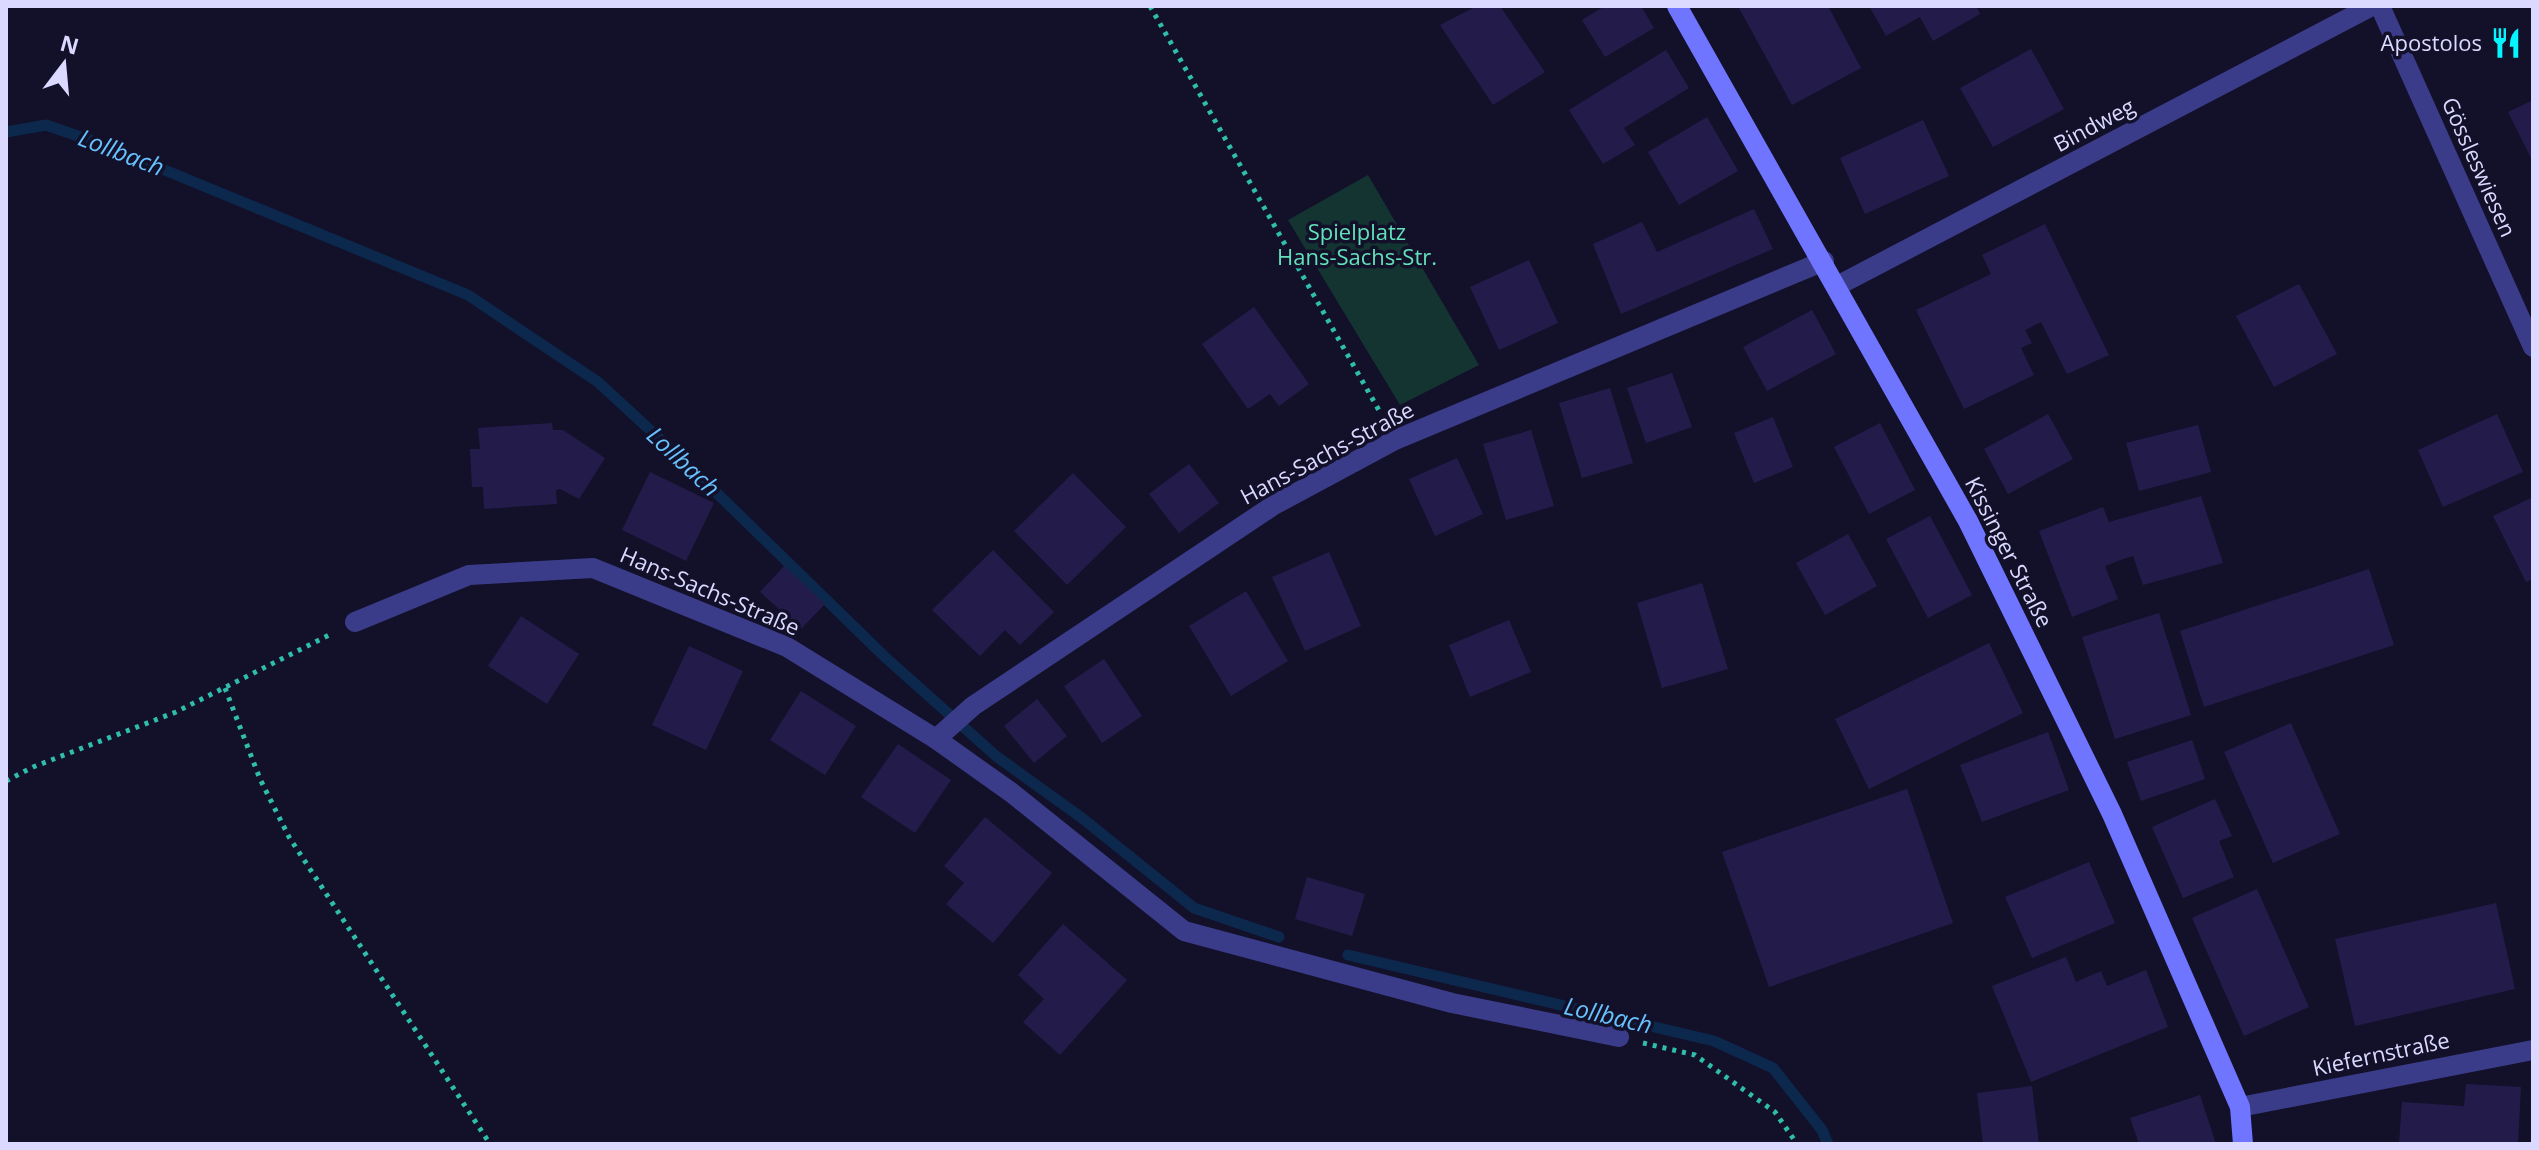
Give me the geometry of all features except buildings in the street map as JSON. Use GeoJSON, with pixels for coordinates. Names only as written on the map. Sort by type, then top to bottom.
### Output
{"type":"FeatureCollection","features":[{"type":"Feature","properties":{"kind":"street","name":"Kissinger Straße"},"geometry":{"type":"LineString","coordinates":[[1677,6],[1824,261],[1968,521],[2112,814],[2240,1107],[2243,1144]]}},
{"type":"Feature","properties":{"kind":"street","name":"Bindweg"},"geometry":{"type":"LineString","coordinates":[[1837,286],[2372,6]]}},
{"type":"Feature","properties":{"kind":"street","name":"Gössleswiesen"},"geometry":{"type":"LineString","coordinates":[[2380,6],[2533,347]]}},
{"type":"Feature","properties":{"kind":"street","name":"Hans-Sachs-Straße"},"geometry":{"type":"LineString","coordinates":[[942,733],[973,706],[1274,505],[1395,440],[1824,261]]}},
{"type":"Feature","properties":{"kind":"street","name":"Hans-Sachs-Straße"},"geometry":{"type":"LineString","coordinates":[[355,622],[469,575],[593,568],[787,647],[942,733],[1184,931],[1452,1003],[1619,1037]]}},
{"type":"Feature","properties":{"kind":"street","name":"Kiefernstraße"},"geometry":{"type":"LineString","coordinates":[[2240,1107],[2533,1050]]}},
{"type":"Feature","properties":{"kind":"path"},"geometry":{"type":"LineString","coordinates":[[1150,6],[1395,440]]}},
{"type":"Feature","properties":{"kind":"path"},"geometry":{"type":"LineString","coordinates":[[6,781],[33,767],[176,712],[355,622]]}},
{"type":"Feature","properties":{"kind":"path"},"geometry":{"type":"LineString","coordinates":[[225,688],[260,779],[289,837],[490,1144]]}},
{"type":"Feature","properties":{"kind":"path"},"geometry":{"type":"LineString","coordinates":[[1619,1037],[1695,1055],[1775,1112],[1797,1144]]}},
{"type":"Feature","properties":{"kind":"green space","name":"Spielplatz Hans-Sachs-Str."},"geometry":{"type":"Polygon","coordinates":[[[1368,175],[1479,365],[1400,405],[1288,220],[1368,175]]]}},
{"type":"Feature","properties":{"kind":"waterway","name":"Lollbach"},"geometry":{"type":"LineString","coordinates":[[6,132],[46,125],[104,145],[468,295],[598,382],[885,657],[996,756],[1082,818],[1194,908],[1279,937]]}},
{"type":"Feature","properties":{"kind":"waterway","name":"Lollbach"},"geometry":{"type":"LineString","coordinates":[[1348,955],[1714,1041],[1773,1068],[1822,1130],[1828,1144]]}},
{"type":"Feature","properties":{"kind":"place","name":"Apostolos"},"geometry":{"type":"Point","coordinates":[2506,43]}}]}
